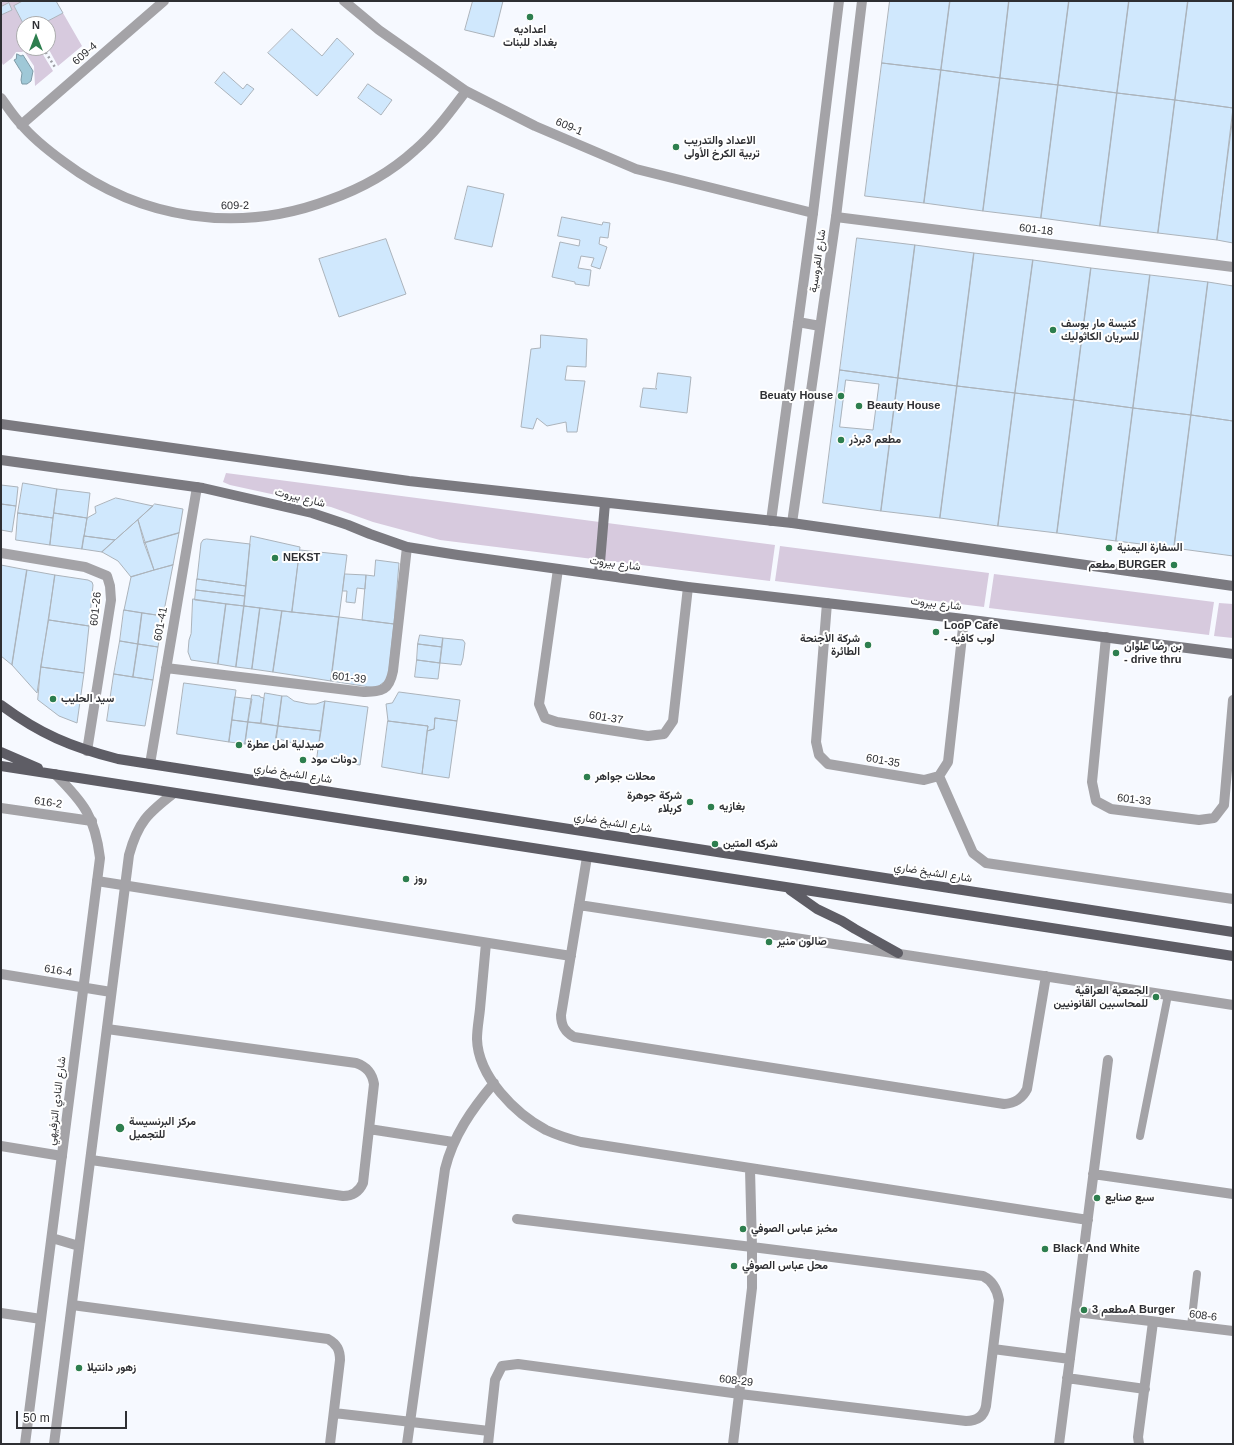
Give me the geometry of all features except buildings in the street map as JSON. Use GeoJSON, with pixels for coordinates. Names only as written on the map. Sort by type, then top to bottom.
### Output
{"type":"FeatureCollection","features":[{"type":"Feature","properties":{"kind":"main road"},"geometry":{"type":"LineString","coordinates":[[1,424],[408,481],[792,523],[1233,586]]}},
{"type":"Feature","properties":{"kind":"main road","name":"شارع بيروت"},"geometry":{"type":"LineString","coordinates":[[1,460],[197,487],[312,513],[407,547],[458,556],[688,587],[964,619],[1233,654]]}},
{"type":"Feature","properties":{"kind":"main road"},"geometry":{"type":"LineString","coordinates":[[599,574],[605,503]]}},
{"type":"Feature","properties":{"kind":"main road","name":"شارع الشيخ ضاري"},"geometry":{"type":"LineString","coordinates":[[1,705],[21,720],[65,743],[87,751],[118,759],[1233,932]]}},
{"type":"Feature","properties":{"kind":"main road"},"geometry":{"type":"LineString","coordinates":[[1,752],[55,774]]}},
{"type":"Feature","properties":{"kind":"main road"},"geometry":{"type":"LineString","coordinates":[[1,766],[1233,956]]}},
{"type":"Feature","properties":{"kind":"main road"},"geometry":{"type":"LineString","coordinates":[[787,888],[817,909],[842,921],[855,930],[898,953]]}},
{"type":"Feature","properties":{"kind":"street","name":"609-4"},"geometry":{"type":"LineString","coordinates":[[21,124],[164,1]]}},
{"type":"Feature","properties":{"kind":"street","name":"609-1"},"geometry":{"type":"LineString","coordinates":[[344,1],[378,30],[466,91],[535,126],[636,169],[813,213]]}},
{"type":"Feature","properties":{"kind":"street","name":"شارع الفروسية"},"geometry":{"type":"LineString","coordinates":[[771,521],[813,213],[839,1]]}},
{"type":"Feature","properties":{"kind":"street","name":"شارع الفروسية"},"geometry":{"type":"LineString","coordinates":[[792,523],[836,217],[862,1]]}},
{"type":"Feature","properties":{"kind":"street","name":"609-2"},"geometry":{"type":"LineString","coordinates":[[1,98],[21,124],[48,151],[80,174],[115,194],[152,207],[191,216],[231,219],[271,216],[310,208],[347,194],[382,175],[414,151],[437,129],[466,91]]}},
{"type":"Feature","properties":{"kind":"street","name":"601-18"},"geometry":{"type":"LineString","coordinates":[[836,217],[1233,267]]}},
{"type":"Feature","properties":{"kind":"street"},"geometry":{"type":"LineString","coordinates":[[798,322],[820,326]]}},
{"type":"Feature","properties":{"kind":"street","name":"601-41"},"geometry":{"type":"LineString","coordinates":[[150,764],[197,487]]}},
{"type":"Feature","properties":{"kind":"street","name":"601-39"},"geometry":{"type":"LineString","coordinates":[[166,668],[364,692],[377,692],[386,688],[391,681],[393,671],[407,547]]}},
{"type":"Feature","properties":{"kind":"street","name":"601-26"},"geometry":{"type":"LineString","coordinates":[[1,553],[85,567],[106,576],[110,586],[111,600],[87,751]]}},
{"type":"Feature","properties":{"kind":"street","name":"601-37"},"geometry":{"type":"LineString","coordinates":[[558,569],[539,704],[546,718],[557,722],[648,736],[664,734],[674,720],[688,587]]}},
{"type":"Feature","properties":{"kind":"street","name":"601-35"},"geometry":{"type":"LineString","coordinates":[[827,603],[816,742],[819,755],[828,764],[924,780],[940,776]]}},
{"type":"Feature","properties":{"kind":"street"},"geometry":{"type":"LineString","coordinates":[[964,619],[948,762],[940,776],[973,853],[986,863],[1233,899]]}},
{"type":"Feature","properties":{"kind":"street","name":"601-33"},"geometry":{"type":"LineString","coordinates":[[1106,637],[1092,782],[1096,801],[1111,809],[1199,820],[1214,818],[1224,805],[1233,700]]}},
{"type":"Feature","properties":{"kind":"street","name":"شارع النادي الترفيهي"},"geometry":{"type":"LineString","coordinates":[[25,1444],[100,858],[92,821],[85,807],[75,794],[55,774]]}},
{"type":"Feature","properties":{"kind":"street"},"geometry":{"type":"LineString","coordinates":[[54,1444],[129,855],[134,836],[144,819],[158,805],[174,793]]}},
{"type":"Feature","properties":{"kind":"street","name":"616-2"},"geometry":{"type":"LineString","coordinates":[[1,808],[92,821]]}},
{"type":"Feature","properties":{"kind":"street"},"geometry":{"type":"LineString","coordinates":[[587,857],[561,1021],[565,1031],[574,1037],[1004,1104],[1020,1099],[1027,1089],[1046,976]]}},
{"type":"Feature","properties":{"kind":"street"},"geometry":{"type":"LineString","coordinates":[[97,881],[571,956]]}},
{"type":"Feature","properties":{"kind":"street"},"geometry":{"type":"LineString","coordinates":[[579,905],[1233,1005]]}},
{"type":"Feature","properties":{"kind":"street"},"geometry":{"type":"LineString","coordinates":[[486,943],[477,1040],[482,1062],[504,1097],[522,1114],[547,1130],[581,1142],[1088,1220]]}},
{"type":"Feature","properties":{"kind":"street","name":"616-4"},"geometry":{"type":"LineString","coordinates":[[1,974],[112,992]]}},
{"type":"Feature","properties":{"kind":"street"},"geometry":{"type":"LineString","coordinates":[[91,1160],[348,1196],[357,1192],[363,1183],[374,1084],[371,1073],[362,1065],[107,1029]]}},
{"type":"Feature","properties":{"kind":"street"},"geometry":{"type":"LineString","coordinates":[[1059,1444],[1108,1060]]}},
{"type":"Feature","properties":{"kind":"street"},"geometry":{"type":"LineString","coordinates":[[407,1444],[448,1155],[471,1112],[494,1083]]}},
{"type":"Feature","properties":{"kind":"street"},"geometry":{"type":"LineString","coordinates":[[369,1129],[454,1142]]}},
{"type":"Feature","properties":{"kind":"street"},"geometry":{"type":"LineString","coordinates":[[1,1146],[62,1156]]}},
{"type":"Feature","properties":{"kind":"street"},"geometry":{"type":"LineString","coordinates":[[733,1444],[752,1288],[750,1169]]}},
{"type":"Feature","properties":{"kind":"street"},"geometry":{"type":"LineString","coordinates":[[1093,1174],[1233,1194]]}},
{"type":"Feature","properties":{"kind":"street"},"geometry":{"type":"LineString","coordinates":[[517,1219],[983,1276],[988,1278],[995,1287],[999,1300],[993,1349],[1070,1359]]}},
{"type":"Feature","properties":{"kind":"street"},"geometry":{"type":"LineString","coordinates":[[52,1238],[79,1246]]}},
{"type":"Feature","properties":{"kind":"street"},"geometry":{"type":"LineString","coordinates":[[72,1305],[328,1340],[336,1346],[340,1355],[330,1444]]}},
{"type":"Feature","properties":{"kind":"street","name":"608-6"},"geometry":{"type":"LineString","coordinates":[[1076,1312],[1233,1331]]}},
{"type":"Feature","properties":{"kind":"street"},"geometry":{"type":"LineString","coordinates":[[1,1313],[41,1319]]}},
{"type":"Feature","properties":{"kind":"street"},"geometry":{"type":"LineString","coordinates":[[1138,1444],[1153,1322]]}},
{"type":"Feature","properties":{"kind":"street","name":"608-29"},"geometry":{"type":"LineString","coordinates":[[489,1431],[495,1380],[502,1366],[518,1364],[740,1394],[972,1421],[977,1419],[985,1411],[993,1349]]}},
{"type":"Feature","properties":{"kind":"street"},"geometry":{"type":"LineString","coordinates":[[1067,1378],[1144,1389]]}},
{"type":"Feature","properties":{"kind":"street"},"geometry":{"type":"LineString","coordinates":[[334,1413],[489,1431],[488,1444]]}},
{"type":"Feature","properties":{"kind":"lane"},"geometry":{"type":"LineString","coordinates":[[1140,1136],[1168,995]]}},
{"type":"Feature","properties":{"kind":"lane"},"geometry":{"type":"LineString","coordinates":[[1191,1326],[1197,1274]]}},
{"type":"Feature","properties":{"kind":"path"},"geometry":{"type":"LineString","coordinates":[[48,56],[56,68]]}},
{"type":"Feature","properties":{"kind":"shaded area"},"geometry":{"type":"Polygon","coordinates":[[[1,1],[23,1],[14,6],[19,16],[16,16],[16,52],[12,58],[3,65],[1,61],[1,15],[12,10],[9,3],[2,6],[1,1]]]}},
{"type":"Feature","properties":{"kind":"shaded area"},"geometry":{"type":"Polygon","coordinates":[[[63,13],[82,46],[58,66],[52,56],[56,56],[56,17],[63,13]]]}},
{"type":"Feature","properties":{"kind":"shaded area"},"geometry":{"type":"Polygon","coordinates":[[[27,56],[44,56],[53,71],[35,86],[34,66],[27,56]]]}},
{"type":"Feature","properties":{"kind":"shaded area"},"geometry":{"type":"Polygon","coordinates":[[[226,473],[775,545],[770,581],[440,540],[373,522],[331,507],[230,485],[223,482],[226,473]]]}},
{"type":"Feature","properties":{"kind":"shaded area"},"geometry":{"type":"Polygon","coordinates":[[[780,546],[989,573],[984,607],[775,581],[780,546]]]}},
{"type":"Feature","properties":{"kind":"shaded area"},"geometry":{"type":"Polygon","coordinates":[[[994,574],[1214,602],[1209,635],[989,608],[994,574]]]}},
{"type":"Feature","properties":{"kind":"shaded area"},"geometry":{"type":"Polygon","coordinates":[[[1219,603],[1233,604],[1233,638],[1214,636],[1219,603]]]}},
{"type":"Feature","properties":{"kind":"water"},"geometry":{"type":"Polygon","coordinates":[[[17,56],[24,56],[33,71],[31,81],[27,84],[22,84],[22,73],[14,60],[17,56]]]}},
{"type":"Feature","properties":{"kind":"place","name":"اعداديه بغداد للبنات"},"geometry":{"type":"Point","coordinates":[530,17]}},
{"type":"Feature","properties":{"kind":"place","name":"الاعداد والتدريب تربية الكرخ الأولى"},"geometry":{"type":"Point","coordinates":[676,147]}},
{"type":"Feature","properties":{"kind":"place","name":"كنيسة مار يوسف للسريان الكاثوليك"},"geometry":{"type":"Point","coordinates":[1053,330]}},
{"type":"Feature","properties":{"kind":"place","name":"Beuaty House"},"geometry":{"type":"Point","coordinates":[841,396]}},
{"type":"Feature","properties":{"kind":"place","name":"Beauty House"},"geometry":{"type":"Point","coordinates":[859,406]}},
{"type":"Feature","properties":{"kind":"place","name":"مطعم 3برذر"},"geometry":{"type":"Point","coordinates":[841,440]}},
{"type":"Feature","properties":{"kind":"place","name":"السفارة اليمنية"},"geometry":{"type":"Point","coordinates":[1109,548]}},
{"type":"Feature","properties":{"kind":"place","name":"NEKST"},"geometry":{"type":"Point","coordinates":[275,558]}},
{"type":"Feature","properties":{"kind":"place","name":"مطعم BURGER"},"geometry":{"type":"Point","coordinates":[1174,565]}},
{"type":"Feature","properties":{"kind":"place","name":"LooP Cafe - لوب كافيه"},"geometry":{"type":"Point","coordinates":[936,632]}},
{"type":"Feature","properties":{"kind":"place","name":"شركة الأجنحة الطائرة"},"geometry":{"type":"Point","coordinates":[868,645]}},
{"type":"Feature","properties":{"kind":"place","name":"بن رضا علوان - drive thru"},"geometry":{"type":"Point","coordinates":[1116,653]}},
{"type":"Feature","properties":{"kind":"place","name":"سيد الحليب"},"geometry":{"type":"Point","coordinates":[53,699]}},
{"type":"Feature","properties":{"kind":"place","name":"صيدلية امل عطرة"},"geometry":{"type":"Point","coordinates":[239,745]}},
{"type":"Feature","properties":{"kind":"place","name":"دونات مود"},"geometry":{"type":"Point","coordinates":[303,760]}},
{"type":"Feature","properties":{"kind":"place","name":"محلات جواهر"},"geometry":{"type":"Point","coordinates":[587,777]}},
{"type":"Feature","properties":{"kind":"place","name":"شركة جوهرة كربلاء"},"geometry":{"type":"Point","coordinates":[690,802]}},
{"type":"Feature","properties":{"kind":"place","name":"بغازيه"},"geometry":{"type":"Point","coordinates":[711,807]}},
{"type":"Feature","properties":{"kind":"place","name":"شركه المتين"},"geometry":{"type":"Point","coordinates":[715,844]}},
{"type":"Feature","properties":{"kind":"place","name":"روز"},"geometry":{"type":"Point","coordinates":[406,879]}},
{"type":"Feature","properties":{"kind":"place","name":"صالون منير"},"geometry":{"type":"Point","coordinates":[769,942]}},
{"type":"Feature","properties":{"kind":"place","name":"الجمعية العراقية للمحاسبين القانونيين"},"geometry":{"type":"Point","coordinates":[1156,997]}},
{"type":"Feature","properties":{"kind":"place","name":"مركز البرنسيسة للتجميل"},"geometry":{"type":"Point","coordinates":[120,1128]}},
{"type":"Feature","properties":{"kind":"place","name":"سبع صنايع"},"geometry":{"type":"Point","coordinates":[1097,1198]}},
{"type":"Feature","properties":{"kind":"place","name":"مخبز عباس الصوفي"},"geometry":{"type":"Point","coordinates":[743,1229]}},
{"type":"Feature","properties":{"kind":"place","name":"Black And White"},"geometry":{"type":"Point","coordinates":[1045,1249]}},
{"type":"Feature","properties":{"kind":"place","name":"محل عباس الصوفي"},"geometry":{"type":"Point","coordinates":[734,1266]}},
{"type":"Feature","properties":{"kind":"place","name":"مطعم 3A Burger"},"geometry":{"type":"Point","coordinates":[1084,1310]}},
{"type":"Feature","properties":{"kind":"place","name":"زهور دانتيلا"},"geometry":{"type":"Point","coordinates":[79,1368]}}]}
